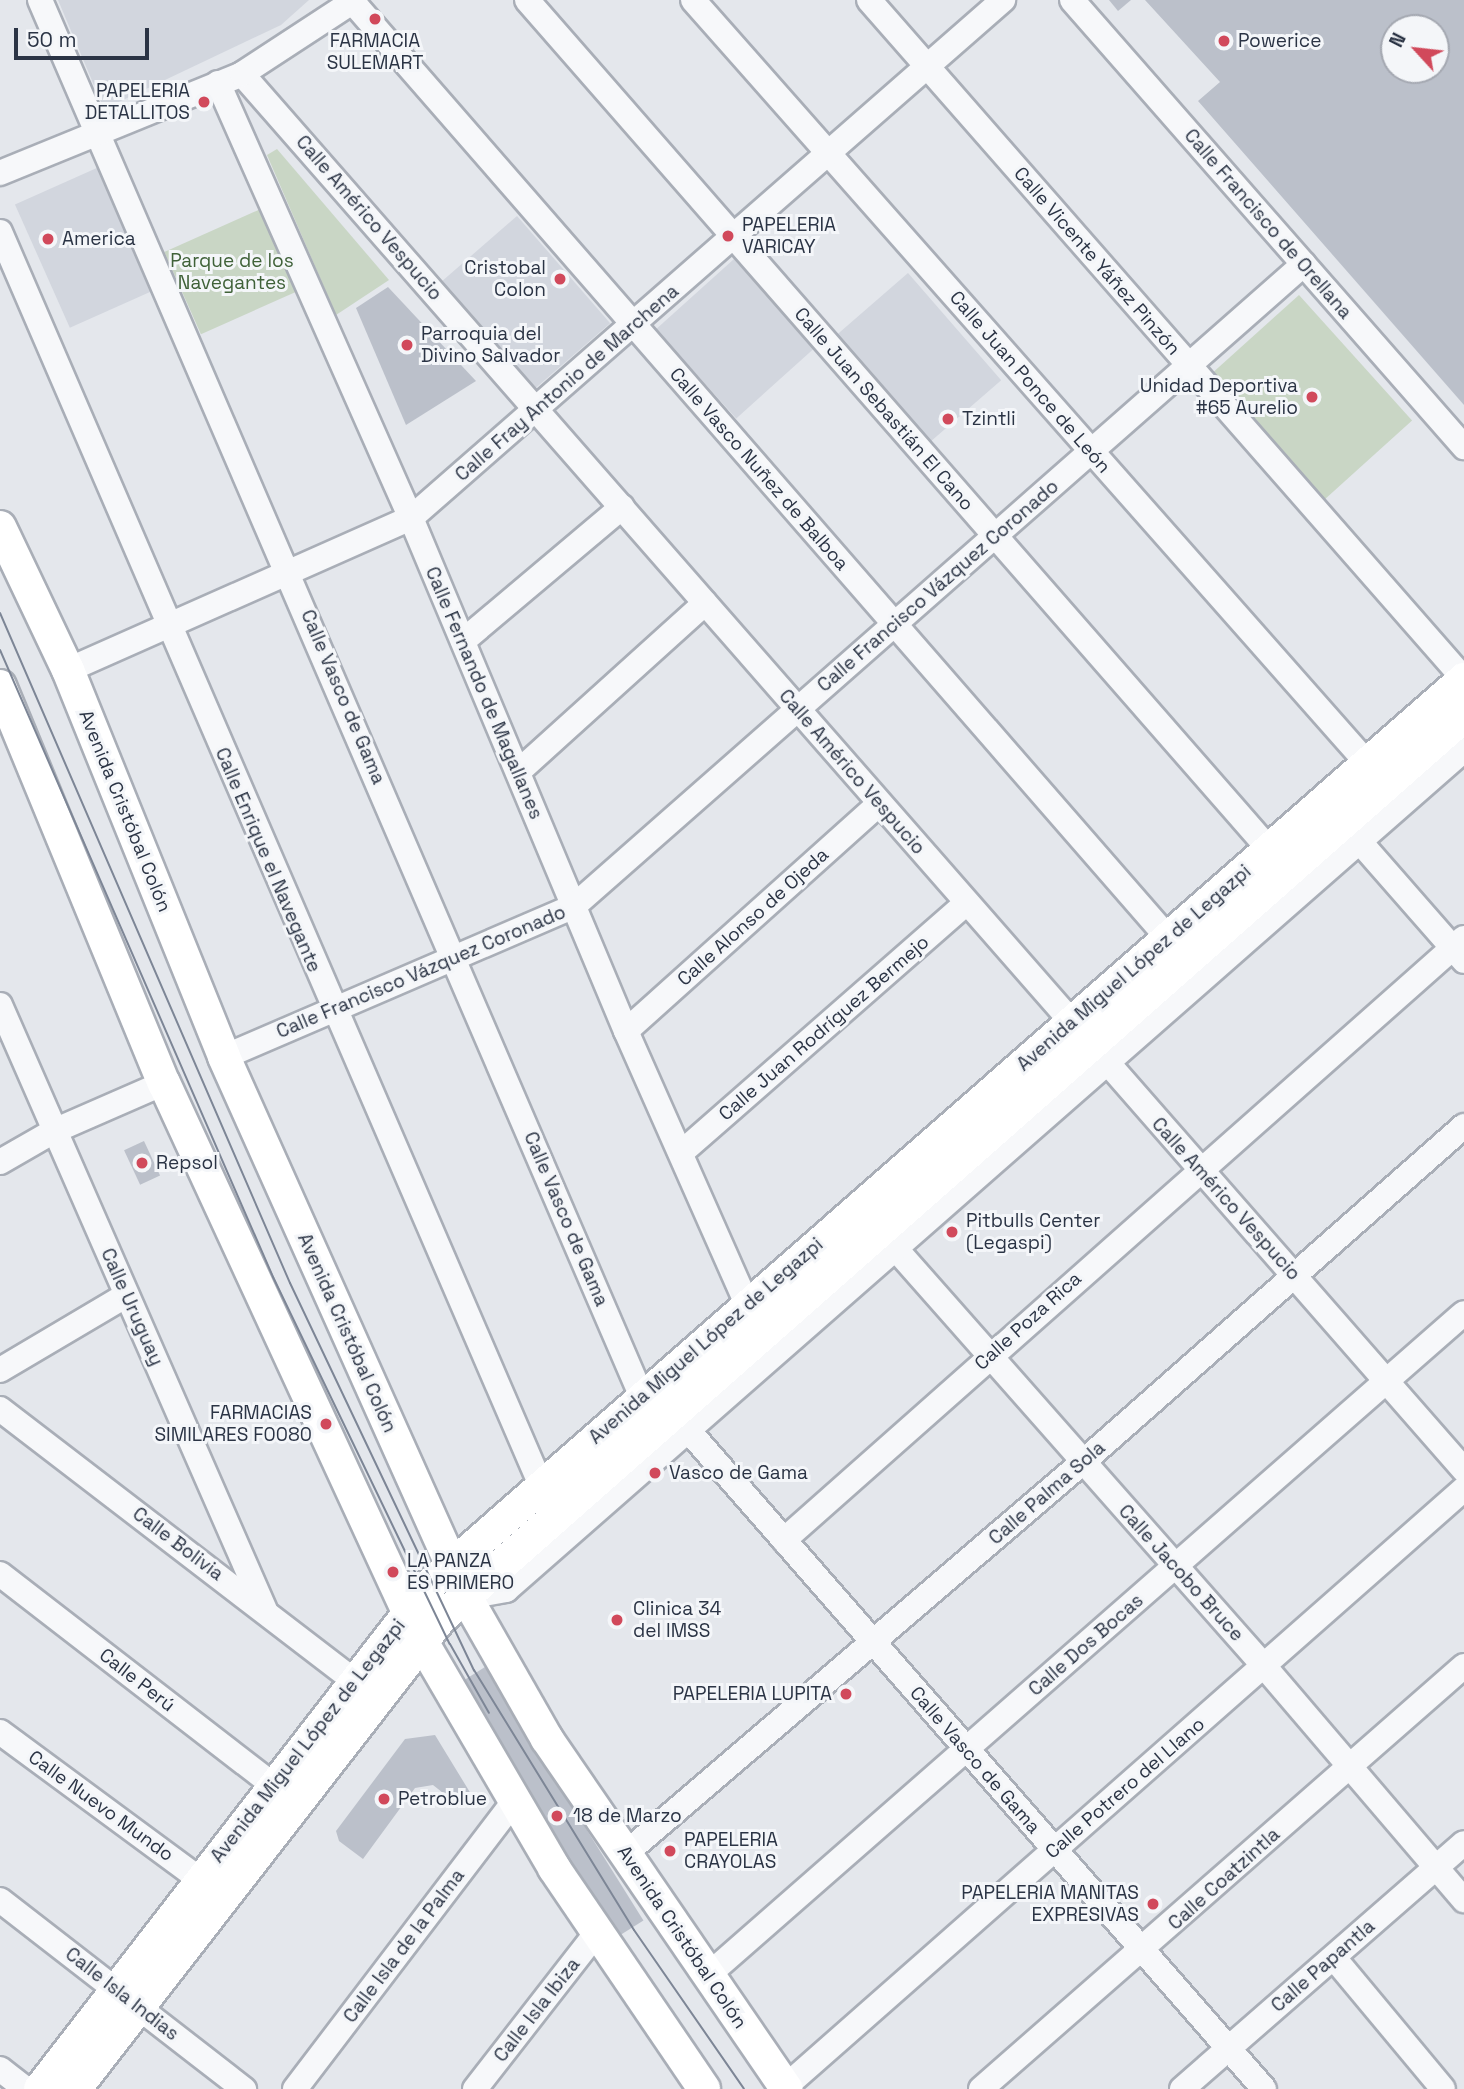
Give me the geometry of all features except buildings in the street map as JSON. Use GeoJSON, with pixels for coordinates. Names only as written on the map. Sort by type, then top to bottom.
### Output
{"type":"FeatureCollection","features":[{"type":"Feature","properties":{"kind":"main road","name":"Avenida Cristóbal Colón"},"geometry":{"type":"LineString","coordinates":[[0,527],[68,670],[224,1057],[450,1566],[547,1739],[786,2088]]}},
{"type":"Feature","properties":{"kind":"main road","name":"Avenida Miguel López de Legazpi"},"geometry":{"type":"LineString","coordinates":[[75,2089],[201,1880],[408,1611],[450,1566],[747,1304],[1088,1043],[1168,938],[1464,679]]}},
{"type":"Feature","properties":{"kind":"main road"},"geometry":{"type":"LineString","coordinates":[[1,693],[164,1083],[421,1640],[513,1803],[704,2089]]}},
{"type":"Feature","properties":{"kind":"main road","name":"Avenida Miguel López de Legazpi"},"geometry":{"type":"LineString","coordinates":[[40,2089],[128,1998],[421,1640],[1088,1043],[1464,716]]}},
{"type":"Feature","properties":{"kind":"street","name":"Calle Vasco de Gama"},"geometry":{"type":"LineString","coordinates":[[40,0],[289,570],[642,1397]]}},
{"type":"Feature","properties":{"kind":"street","name":"Calle Juan Sebastián El Cano"},"geometry":{"type":"LineString","coordinates":[[527,0],[1269,849]]}},
{"type":"Feature","properties":{"kind":"street","name":"Calle Juan Ponce de León"},"geometry":{"type":"LineString","coordinates":[[694,0],[1367,763]]}},
{"type":"Feature","properties":{"kind":"street","name":"Calle Vicente Yáñez Pinzón"},"geometry":{"type":"LineString","coordinates":[[869,0],[1464,679]]}},
{"type":"Feature","properties":{"kind":"street","name":"Calle Fray Antonio de Marchena"},"geometry":{"type":"LineString","coordinates":[[68,670],[167,623],[411,518],[1003,0]]}},
{"type":"Feature","properties":{"kind":"street","name":"Calle Francisco de Orellana"},"geometry":{"type":"LineString","coordinates":[[1072,0],[1464,447]]}},
{"type":"Feature","properties":{"kind":"street"},"geometry":{"type":"LineString","coordinates":[[0,173],[242,74],[353,1]]}},
{"type":"Feature","properties":{"kind":"street","name":"Calle Vasco Nuñez de Balboa"},"geometry":{"type":"LineString","coordinates":[[353,1],[1168,938]]}},
{"type":"Feature","properties":{"kind":"street","name":"Calle Américo Vespucio"},"geometry":{"type":"LineString","coordinates":[[242,74],[1464,1470]]}},
{"type":"Feature","properties":{"kind":"street","name":"Calle Fernando de Magallanes"},"geometry":{"type":"LineString","coordinates":[[218,83],[411,518],[626,1031],[682,1152],[747,1304]]}},
{"type":"Feature","properties":{"kind":"street","name":"Calle Enrique el Navegante"},"geometry":{"type":"LineString","coordinates":[[0,232],[332,1010],[541,1485]]}},
{"type":"Feature","properties":{"kind":"street","name":"Calle Francisco Vázquez Coronado"},"geometry":{"type":"LineString","coordinates":[[224,1057],[573,906],[1304,264]]}},
{"type":"Feature","properties":{"kind":"street"},"geometry":{"type":"LineString","coordinates":[[463,642],[622,507]]}},
{"type":"Feature","properties":{"kind":"street"},"geometry":{"type":"LineString","coordinates":[[517,772],[705,603]]}},
{"type":"Feature","properties":{"kind":"street","name":"Avenida Miguel López de Legazpi"},"geometry":{"type":"LineString","coordinates":[[466,1597],[506,1590],[895,1248],[1088,1043],[1360,842],[1464,750]]}},
{"type":"Feature","properties":{"kind":"street","name":"Calle Alonso de Ojeda"},"geometry":{"type":"LineString","coordinates":[[626,1031],[879,804]]}},
{"type":"Feature","properties":{"kind":"street"},"geometry":{"type":"LineString","coordinates":[[1360,842],[1460,949]]}},
{"type":"Feature","properties":{"kind":"street","name":"Calle Juan Rodríguez Bermejo"},"geometry":{"type":"LineString","coordinates":[[682,1152],[966,903]]}},
{"type":"Feature","properties":{"kind":"street","name":"Calle Poza Rica"},"geometry":{"type":"LineString","coordinates":[[784,1540],[1198,1169],[1460,949]]}},
{"type":"Feature","properties":{"kind":"street","name":"Calle Uruguay"},"geometry":{"type":"LineString","coordinates":[[0,1005],[265,1610]]}},
{"type":"Feature","properties":{"kind":"street"},"geometry":{"type":"LineString","coordinates":[[0,1162],[54,1130],[164,1083]]}},
{"type":"Feature","properties":{"kind":"street","name":"Calle Palma Sola"},"geometry":{"type":"LineString","coordinates":[[625,1854],[1083,1462],[1464,1126]]}},
{"type":"Feature","properties":{"kind":"street","name":"Calle Jacobo Bruce"},"geometry":{"type":"LineString","coordinates":[[895,1248],[988,1357],[1264,1666],[1464,1900]]}},
{"type":"Feature","properties":{"kind":"street"},"geometry":{"type":"LineString","coordinates":[[0,1370],[127,1295]]}},
{"type":"Feature","properties":{"kind":"street","name":"Calle Dos Bocas"},"geometry":{"type":"LineString","coordinates":[[707,1976],[1464,1312]]}},
{"type":"Feature","properties":{"kind":"street","name":"Calle Bolivia"},"geometry":{"type":"LineString","coordinates":[[0,1409],[354,1681]]}},
{"type":"Feature","properties":{"kind":"street","name":"Calle Vasco de Gama"},"geometry":{"type":"LineString","coordinates":[[688,1430],[1265,2089]]}},
{"type":"Feature","properties":{"kind":"street","name":"Calle Potrero del Llano"},"geometry":{"type":"LineString","coordinates":[[786,2088],[1464,1489]]}},
{"type":"Feature","properties":{"kind":"street","name":"Calle Perú"},"geometry":{"type":"LineString","coordinates":[[0,1574],[274,1786]]}},
{"type":"Feature","properties":{"kind":"street","name":"Calle Coatzintla"},"geometry":{"type":"LineString","coordinates":[[981,2089],[1143,1951],[1464,1666]]}},
{"type":"Feature","properties":{"kind":"street","name":"Calle Nuevo Mundo"},"geometry":{"type":"LineString","coordinates":[[0,1732],[201,1880]]}},
{"type":"Feature","properties":{"kind":"street","name":"Calle Isla de la Palma"},"geometry":{"type":"LineString","coordinates":[[295,2089],[513,1803]]}},
{"type":"Feature","properties":{"kind":"street","name":"Calle Papantla"},"geometry":{"type":"LineString","coordinates":[[1182,2089],[1464,1843]]}},
{"type":"Feature","properties":{"kind":"street","name":"Calle Isla Indias"},"geometry":{"type":"LineString","coordinates":[[0,1900],[244,2089]]}},
{"type":"Feature","properties":{"kind":"street","name":"Calle Isla Ibiza"},"geometry":{"type":"LineString","coordinates":[[478,2088],[599,1930]]}},
{"type":"Feature","properties":{"kind":"street"},"geometry":{"type":"LineString","coordinates":[[1334,1958],[1443,2089]]}},
{"type":"Feature","properties":{"kind":"street"},"geometry":{"type":"LineString","coordinates":[[0,2068],[26,2089]]}},
{"type":"Feature","properties":{"kind":"shaded area"},"geometry":{"type":"Polygon","coordinates":[[[58,0],[309,0],[281,25],[104,109],[58,0]]]}},
{"type":"Feature","properties":{"kind":"shaded area"},"geometry":{"type":"Polygon","coordinates":[[[99,167],[154,290],[70,328],[15,204],[99,167]]]}},
{"type":"Feature","properties":{"kind":"shaded area"},"geometry":{"type":"Polygon","coordinates":[[[517,216],[610,323],[534,389],[441,282],[517,216]]]}},
{"type":"Feature","properties":{"kind":"shaded area"},"geometry":{"type":"Polygon","coordinates":[[[734,259],[814,348],[736,418],[656,329],[734,259]]]}},
{"type":"Feature","properties":{"kind":"shaded area"},"geometry":{"type":"Polygon","coordinates":[[[908,273],[1001,380],[929,442],[836,335],[908,273]]]}},
{"type":"Feature","properties":{"kind":"green space"},"geometry":{"type":"Polygon","coordinates":[[[277,149],[389,280],[336,315],[267,155],[277,149]]]}},
{"type":"Feature","properties":{"kind":"green space","name":"Parque de los Navegantes"},"geometry":{"type":"Polygon","coordinates":[[[263,208],[300,290],[201,334],[164,252],[263,208]]]}},
{"type":"Feature","properties":{"kind":"green space","name":"Unidad Deportiva #65 Aurelio"},"geometry":{"type":"Polygon","coordinates":[[[1299,295],[1412,421],[1325,499],[1212,373],[1299,295]]]}},
{"type":"Feature","properties":{"kind":"tram line"},"geometry":{"type":"LineString","coordinates":[[0,613],[290,1283],[474,1670],[634,1930],[744,2089]]}},
{"type":"Feature","properties":{"kind":"tram line"},"geometry":{"type":"LineString","coordinates":[[0,650],[273,1277],[450,1644],[489,1713]]}},
{"type":"Feature","properties":{"kind":"place","name":"FARMACIA SULEMART"},"geometry":{"type":"Point","coordinates":[375,19]}},
{"type":"Feature","properties":{"kind":"place","name":"Powerice"},"geometry":{"type":"Point","coordinates":[1224,41]}},
{"type":"Feature","properties":{"kind":"place","name":"PAPELERIA DETALLITOS"},"geometry":{"type":"Point","coordinates":[204,102]}},
{"type":"Feature","properties":{"kind":"place","name":"PAPELERIA VARICAY"},"geometry":{"type":"Point","coordinates":[728,236]}},
{"type":"Feature","properties":{"kind":"place","name":"America"},"geometry":{"type":"Point","coordinates":[48,239]}},
{"type":"Feature","properties":{"kind":"place","name":"Cristobal Colon"},"geometry":{"type":"Point","coordinates":[560,279]}},
{"type":"Feature","properties":{"kind":"place","name":"Parroquia del Divino Salvador"},"geometry":{"type":"Point","coordinates":[407,345]}},
{"type":"Feature","properties":{"kind":"place","name":"Unidad Deportiva #65 Aurelio"},"geometry":{"type":"Point","coordinates":[1312,397]}},
{"type":"Feature","properties":{"kind":"place","name":"Tzintli"},"geometry":{"type":"Point","coordinates":[948,419]}},
{"type":"Feature","properties":{"kind":"place","name":"Repsol"},"geometry":{"type":"Point","coordinates":[142,1163]}},
{"type":"Feature","properties":{"kind":"place","name":"Pitbulls Center (Legaspi)"},"geometry":{"type":"Point","coordinates":[952,1232]}},
{"type":"Feature","properties":{"kind":"place","name":"FARMACIAS SIMILARES F0080"},"geometry":{"type":"Point","coordinates":[326,1424]}},
{"type":"Feature","properties":{"kind":"place","name":"Vasco de Gama"},"geometry":{"type":"Point","coordinates":[655,1473]}},
{"type":"Feature","properties":{"kind":"place","name":"LA PANZA ES PRIMERO"},"geometry":{"type":"Point","coordinates":[393,1572]}},
{"type":"Feature","properties":{"kind":"place","name":"Clinica 34 del IMSS"},"geometry":{"type":"Point","coordinates":[617,1620]}},
{"type":"Feature","properties":{"kind":"place","name":"PAPELERIA LUPITA"},"geometry":{"type":"Point","coordinates":[846,1694]}},
{"type":"Feature","properties":{"kind":"place","name":"Petroblue"},"geometry":{"type":"Point","coordinates":[384,1799]}},
{"type":"Feature","properties":{"kind":"place","name":"18 de Marzo"},"geometry":{"type":"Point","coordinates":[557,1816]}},
{"type":"Feature","properties":{"kind":"place","name":"PAPELERIA CRAYOLAS"},"geometry":{"type":"Point","coordinates":[670,1851]}},
{"type":"Feature","properties":{"kind":"place","name":"PAPELERIA MANITAS EXPRESIVAS"},"geometry":{"type":"Point","coordinates":[1153,1904]}}]}
